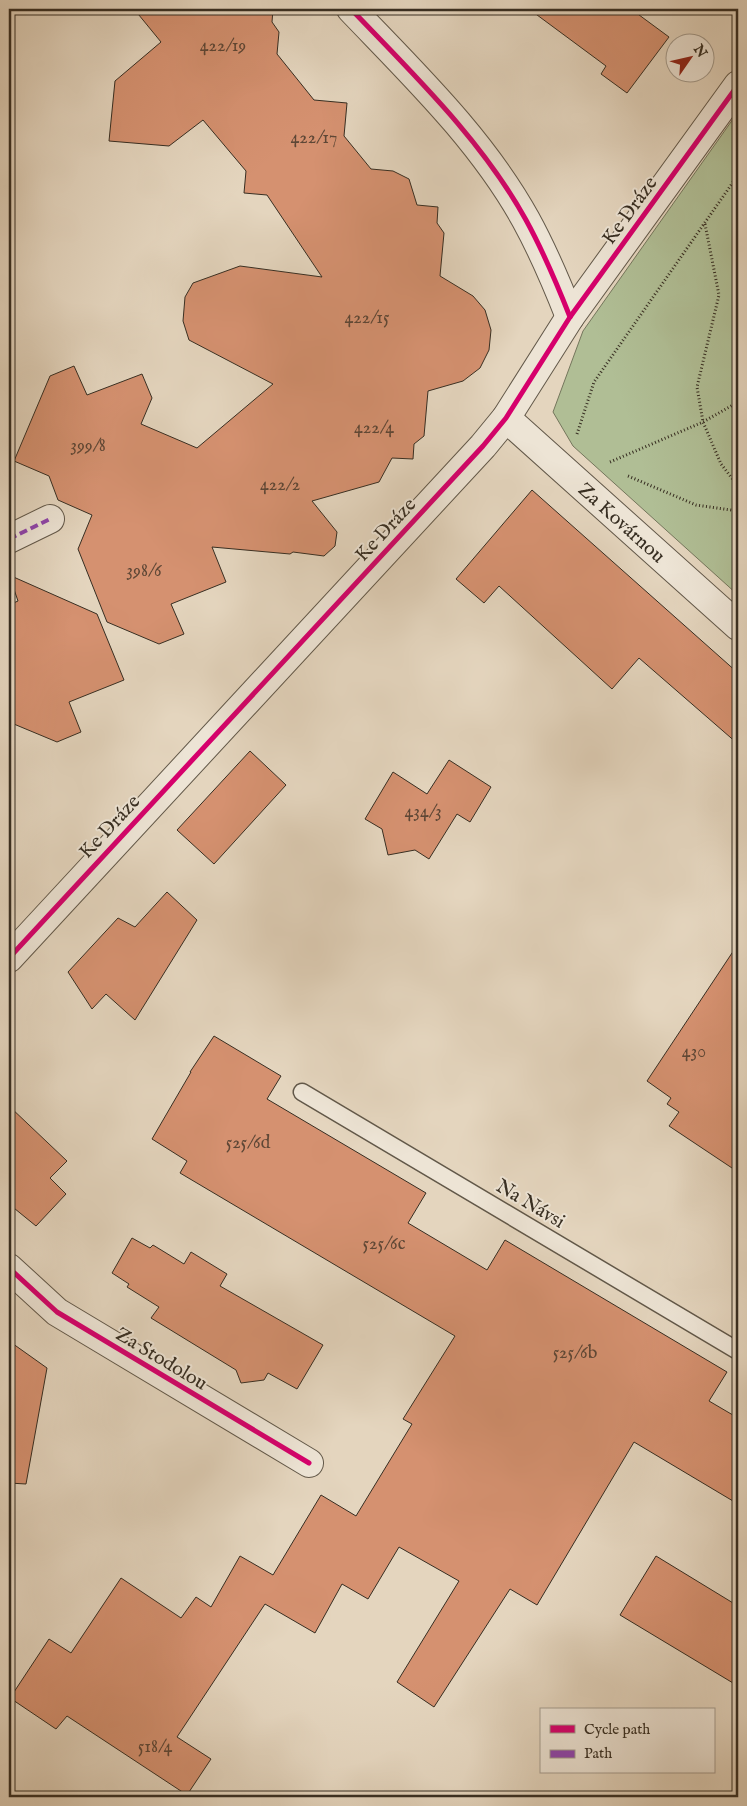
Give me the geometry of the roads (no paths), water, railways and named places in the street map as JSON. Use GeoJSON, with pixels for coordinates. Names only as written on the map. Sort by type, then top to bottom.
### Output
{"type":"FeatureCollection","features":[{"type":"Feature","properties":{"kind":"street"},"geometry":{"type":"LineString","coordinates":[[351,9],[435,97],[493,168],[526,220],[552,273],[570,317]]}},
{"type":"Feature","properties":{"kind":"street","name":"Ke Dráze"},"geometry":{"type":"LineString","coordinates":[[9,957],[483,446],[506,418],[570,317],[738,85]]}},
{"type":"Feature","properties":{"kind":"street","name":"Za Kovárnou"},"geometry":{"type":"LineString","coordinates":[[506,418],[738,626]]}},
{"type":"Feature","properties":{"kind":"street"},"geometry":{"type":"LineString","coordinates":[[9,539],[50,519]]}},
{"type":"Feature","properties":{"kind":"street","name":"Za Stodolou"},"geometry":{"type":"LineString","coordinates":[[9,1268],[57,1312],[309,1462]]}},
{"type":"Feature","properties":{"kind":"lane","name":"Na Návsi"},"geometry":{"type":"LineString","coordinates":[[302,1092],[738,1351]]}}]}
